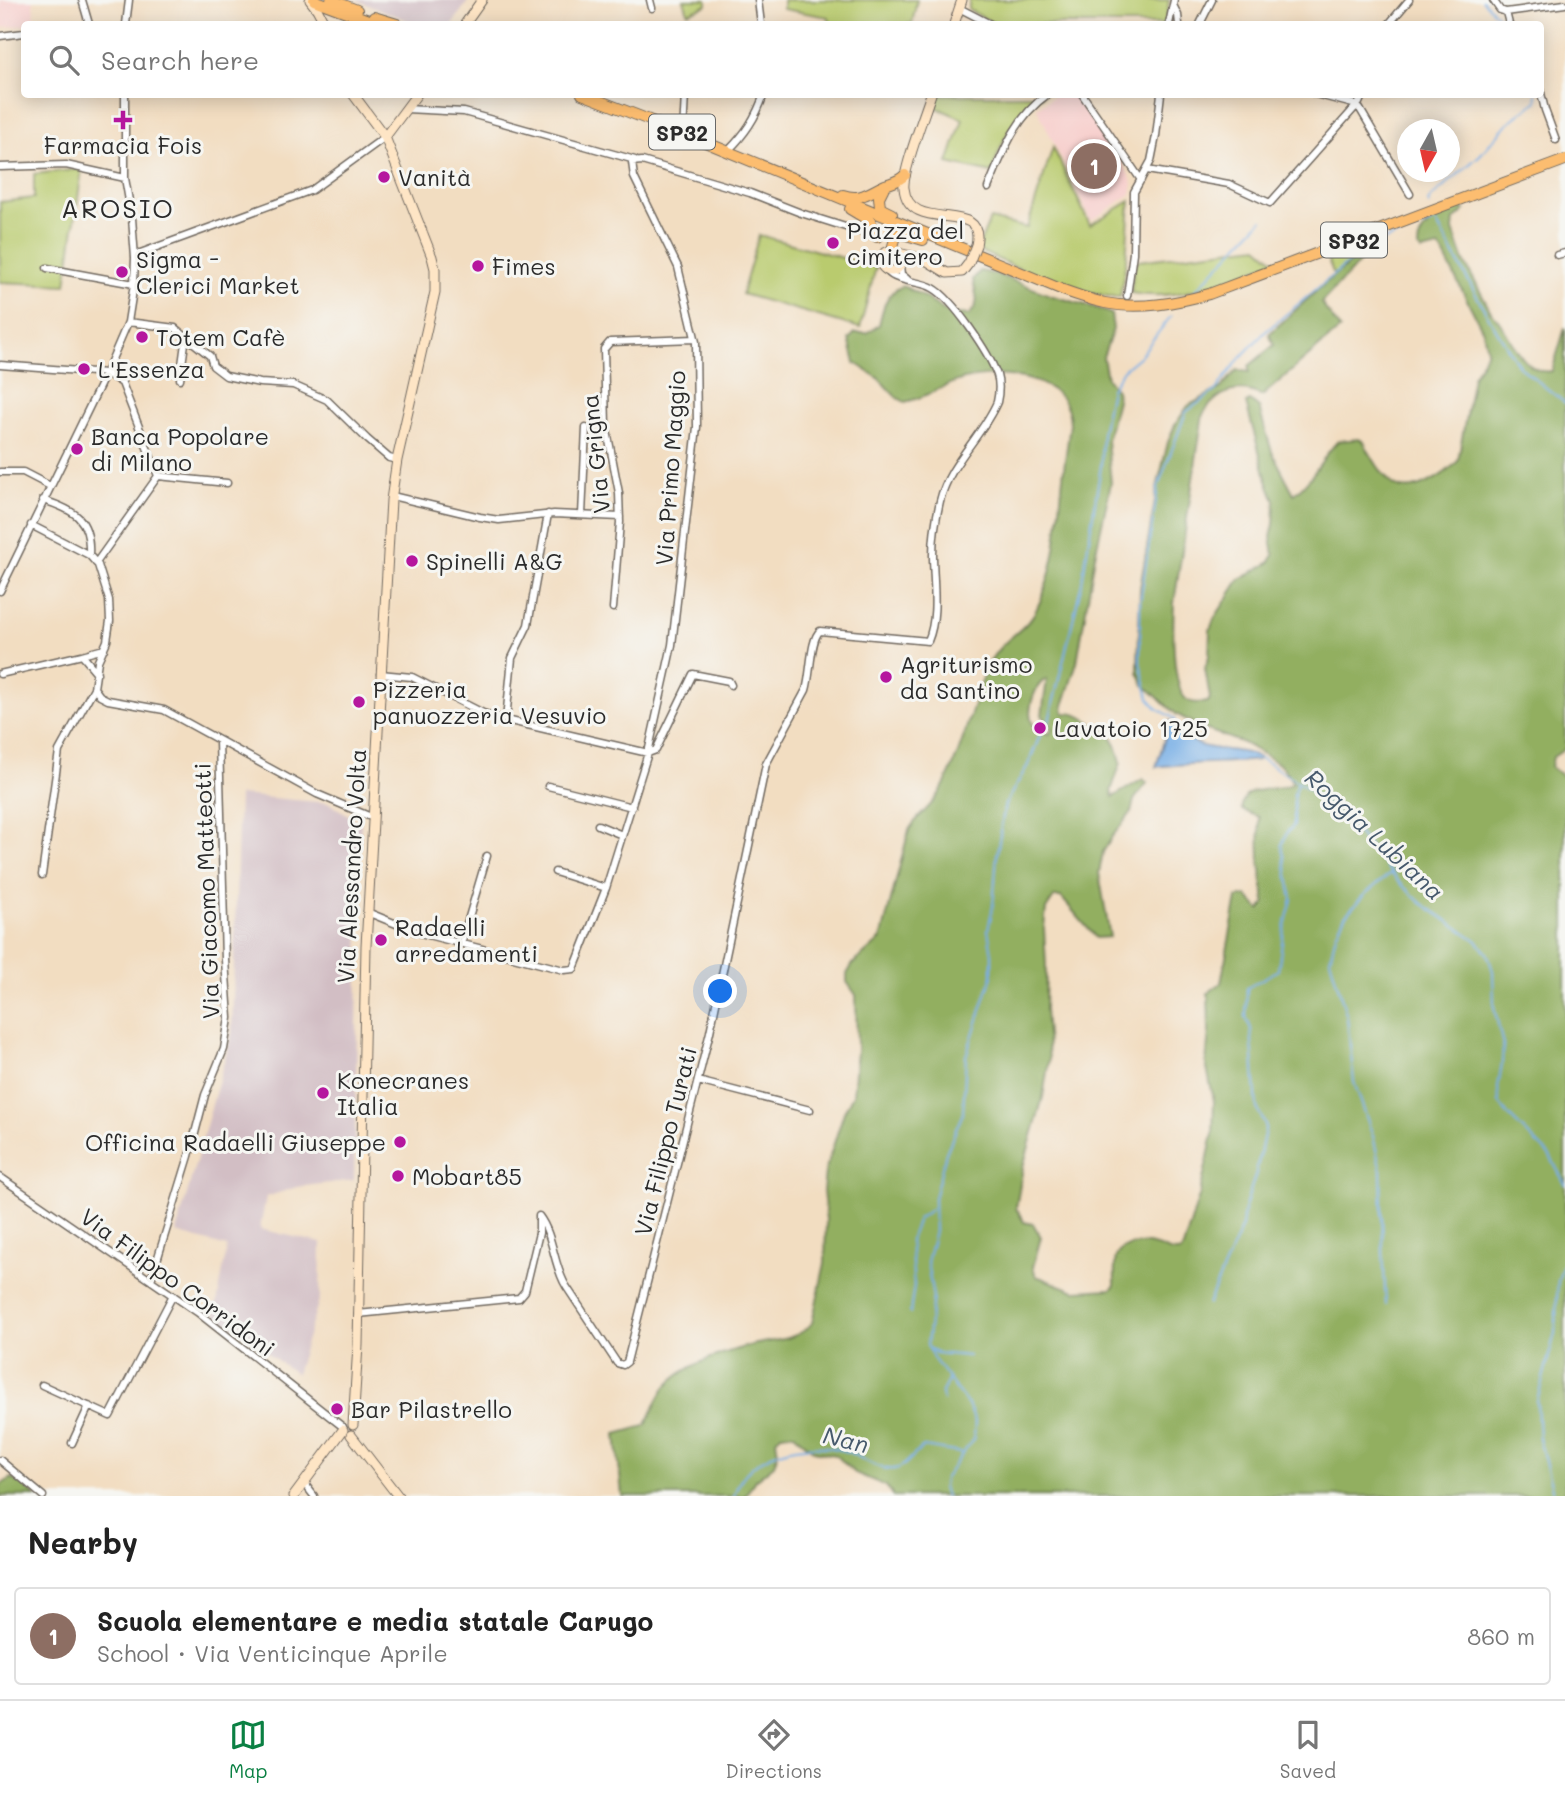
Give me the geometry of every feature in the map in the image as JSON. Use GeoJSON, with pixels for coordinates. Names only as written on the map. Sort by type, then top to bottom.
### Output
{"type":"FeatureCollection","features":[{"type":"Feature","properties":{"kind":"main road"},"geometry":{"type":"LineString","coordinates":[[312,0],[343,6],[388,21]]}},
{"type":"Feature","properties":{"kind":"main road"},"geometry":{"type":"LineString","coordinates":[[331,0],[373,21]]}},
{"type":"Feature","properties":{"kind":"main road"},"geometry":{"type":"LineString","coordinates":[[343,6],[347,11],[378,21]]}},
{"type":"Feature","properties":{"kind":"main road","name":"SP32"},"geometry":{"type":"LineString","coordinates":[[592,98],[1063,290],[1107,303],[1178,303],[1209,294],[1565,160]]}},
{"type":"Feature","properties":{"kind":"main road"},"geometry":{"type":"LineString","coordinates":[[826,193],[859,197],[898,182],[905,175]]}},
{"type":"Feature","properties":{"kind":"main road"},"geometry":{"type":"LineString","coordinates":[[885,186],[879,197],[880,208],[937,233],[944,242]]}},
{"type":"Feature","properties":{"kind":"main road"},"geometry":{"type":"LineString","coordinates":[[826,193],[837,204],[866,216],[873,224],[877,237]]}},
{"type":"Feature","properties":{"kind":"main road"},"geometry":{"type":"LineString","coordinates":[[899,255],[896,236],[903,233],[947,249],[963,249]]}},
{"type":"Feature","properties":{"kind":"street"},"geometry":{"type":"LineString","coordinates":[[82,0],[88,21]]}},
{"type":"Feature","properties":{"kind":"street"},"geometry":{"type":"LineString","coordinates":[[126,21],[129,0]]}},
{"type":"Feature","properties":{"kind":"street"},"geometry":{"type":"LineString","coordinates":[[312,0],[324,21]]}},
{"type":"Feature","properties":{"kind":"street"},"geometry":{"type":"LineString","coordinates":[[469,21],[482,0]]}},
{"type":"Feature","properties":{"kind":"street"},"geometry":{"type":"LineString","coordinates":[[650,0],[652,8]]}},
{"type":"Feature","properties":{"kind":"street"},"geometry":{"type":"LineString","coordinates":[[758,0],[761,21]]}},
{"type":"Feature","properties":{"kind":"street"},"geometry":{"type":"LineString","coordinates":[[1202,21],[1212,0]]}},
{"type":"Feature","properties":{"kind":"street"},"geometry":{"type":"LineString","coordinates":[[1392,21],[1409,0]]}},
{"type":"Feature","properties":{"kind":"street"},"geometry":{"type":"LineString","coordinates":[[1493,0],[1500,10],[1506,12],[1565,4]]}},
{"type":"Feature","properties":{"kind":"street"},"geometry":{"type":"LineString","coordinates":[[1170,21],[1173,3]]}},
{"type":"Feature","properties":{"kind":"street"},"geometry":{"type":"LineString","coordinates":[[1173,3],[1179,21]]}},
{"type":"Feature","properties":{"kind":"street"},"geometry":{"type":"LineString","coordinates":[[955,21],[961,4],[986,21]]}},
{"type":"Feature","properties":{"kind":"street"},"geometry":{"type":"LineString","coordinates":[[328,21],[343,6]]}},
{"type":"Feature","properties":{"kind":"street"},"geometry":{"type":"LineString","coordinates":[[1506,12],[1508,21]]}},
{"type":"Feature","properties":{"kind":"street"},"geometry":{"type":"LineString","coordinates":[[0,36],[21,33]]}},
{"type":"Feature","properties":{"kind":"street"},"geometry":{"type":"LineString","coordinates":[[0,591],[128,322],[135,255],[125,178],[125,98]]}},
{"type":"Feature","properties":{"kind":"street","name":"Via Alessandro Volta"},"geometry":{"type":"LineString","coordinates":[[348,1429],[354,1401],[358,1314],[371,817],[392,496],[397,460],[435,292],[432,257],[385,137],[356,98]]}},
{"type":"Feature","properties":{"kind":"street"},"geometry":{"type":"LineString","coordinates":[[135,255],[312,190],[385,137],[414,98]]}},
{"type":"Feature","properties":{"kind":"street"},"geometry":{"type":"LineString","coordinates":[[683,133],[685,98]]}},
{"type":"Feature","properties":{"kind":"street"},"geometry":{"type":"LineString","coordinates":[[727,151],[743,136],[758,113],[763,98]]}},
{"type":"Feature","properties":{"kind":"street"},"geometry":{"type":"LineString","coordinates":[[881,258],[884,253],[918,257],[950,274],[962,272],[976,245],[976,230],[967,220],[923,214],[911,206],[905,195],[905,175],[930,98]]}},
{"type":"Feature","properties":{"kind":"street"},"geometry":{"type":"LineString","coordinates":[[988,188],[1018,124],[1043,98]]}},
{"type":"Feature","properties":{"kind":"street"},"geometry":{"type":"LineString","coordinates":[[1085,98],[1141,180]]}},
{"type":"Feature","properties":{"kind":"street"},"geometry":{"type":"LineString","coordinates":[[1127,296],[1133,253],[1133,199],[1147,170],[1156,136],[1161,98]]}},
{"type":"Feature","properties":{"kind":"street"},"geometry":{"type":"LineString","coordinates":[[1329,98],[1357,106],[1410,194]]}},
{"type":"Feature","properties":{"kind":"street"},"geometry":{"type":"LineString","coordinates":[[1147,170],[1230,184],[1270,203],[1357,106],[1361,98]]}},
{"type":"Feature","properties":{"kind":"street"},"geometry":{"type":"LineString","coordinates":[[1543,98],[1556,140]]}},
{"type":"Feature","properties":{"kind":"street"},"geometry":{"type":"LineString","coordinates":[[406,108],[464,112],[750,192],[801,213],[877,237],[899,255],[901,274],[908,280]]}},
{"type":"Feature","properties":{"kind":"street","name":"Via Primo Maggio"},"geometry":{"type":"LineString","coordinates":[[461,944],[564,970],[574,969],[606,888],[632,807],[648,753],[672,645],[697,427],[695,338],[678,267],[632,173],[631,165],[635,160]]}},
{"type":"Feature","properties":{"kind":"street"},"geometry":{"type":"LineString","coordinates":[[0,167],[66,165],[125,178]]}},
{"type":"Feature","properties":{"kind":"street"},"geometry":{"type":"LineString","coordinates":[[877,237],[883,267],[896,277],[908,280]]}},
{"type":"Feature","properties":{"kind":"street"},"geometry":{"type":"LineString","coordinates":[[887,271],[894,271],[899,255]]}},
{"type":"Feature","properties":{"kind":"street"},"geometry":{"type":"LineString","coordinates":[[47,268],[134,284]]}},
{"type":"Feature","properties":{"kind":"street","name":"Via Filippo Turati"},"geometry":{"type":"LineString","coordinates":[[358,1314],[519,1298],[525,1291],[540,1216],[560,1276],[615,1361],[626,1364],[698,1082],[766,764],[806,690],[816,634],[820,631],[923,642],[930,638],[935,589],[934,535],[940,501],[948,479],[994,409],[1000,388],[988,356],[949,300],[928,285],[908,280]]}},
{"type":"Feature","properties":{"kind":"street"},"geometry":{"type":"LineString","coordinates":[[128,322],[175,328],[210,356],[213,366],[226,376],[293,386],[327,400],[389,458],[397,460]]}},
{"type":"Feature","properties":{"kind":"street"},"geometry":{"type":"LineString","coordinates":[[180,379],[186,336]]}},
{"type":"Feature","properties":{"kind":"street","name":"Via Grigna"},"geometry":{"type":"LineString","coordinates":[[613,608],[620,517],[619,488],[606,425],[605,346],[610,342],[695,338]]}},
{"type":"Feature","properties":{"kind":"street"},"geometry":{"type":"LineString","coordinates":[[0,365],[106,373],[122,383],[158,476]]}},
{"type":"Feature","properties":{"kind":"street"},"geometry":{"type":"LineString","coordinates":[[582,515],[586,428]]}},
{"type":"Feature","properties":{"kind":"street"},"geometry":{"type":"LineString","coordinates":[[0,472],[23,472],[50,486]]}},
{"type":"Feature","properties":{"kind":"street"},"geometry":{"type":"LineString","coordinates":[[158,476],[227,483]]}},
{"type":"Feature","properties":{"kind":"street"},"geometry":{"type":"LineString","coordinates":[[96,563],[158,476]]}},
{"type":"Feature","properties":{"kind":"street"},"geometry":{"type":"LineString","coordinates":[[392,496],[499,520],[548,514],[620,517]]}},
{"type":"Feature","properties":{"kind":"street"},"geometry":{"type":"LineString","coordinates":[[43,500],[73,512],[85,522],[90,544],[89,555]]}},
{"type":"Feature","properties":{"kind":"street"},"geometry":{"type":"LineString","coordinates":[[506,720],[512,658],[528,625],[548,514]]}},
{"type":"Feature","properties":{"kind":"street"},"geometry":{"type":"LineString","coordinates":[[31,525],[89,555],[96,563],[109,600],[110,621],[104,649],[98,661],[94,688],[59,751],[42,875]]}},
{"type":"Feature","properties":{"kind":"street"},"geometry":{"type":"LineString","coordinates":[[0,674],[104,649]]}},
{"type":"Feature","properties":{"kind":"street"},"geometry":{"type":"LineString","coordinates":[[82,655],[97,673]]}},
{"type":"Feature","properties":{"kind":"street"},"geometry":{"type":"LineString","coordinates":[[380,674],[412,677],[483,713],[506,720],[648,753],[656,750],[693,674],[729,681],[731,685]]}},
{"type":"Feature","properties":{"kind":"street"},"geometry":{"type":"LineString","coordinates":[[94,688],[108,701],[164,710],[317,794],[371,817]]}},
{"type":"Feature","properties":{"kind":"street","name":"Via Giacomo Matteotti"},"geometry":{"type":"LineString","coordinates":[[151,1280],[190,1156],[205,1095],[224,1049],[229,1018],[219,741]]}},
{"type":"Feature","properties":{"kind":"street"},"geometry":{"type":"LineString","coordinates":[[548,786],[632,807]]}},
{"type":"Feature","properties":{"kind":"street"},"geometry":{"type":"LineString","coordinates":[[598,825],[622,835]]}},
{"type":"Feature","properties":{"kind":"street"},"geometry":{"type":"LineString","coordinates":[[367,912],[416,932],[461,944],[487,856]]}},
{"type":"Feature","properties":{"kind":"street"},"geometry":{"type":"LineString","coordinates":[[555,872],[606,888]]}},
{"type":"Feature","properties":{"kind":"street"},"geometry":{"type":"LineString","coordinates":[[698,1082],[810,1110]]}},
{"type":"Feature","properties":{"kind":"street","name":"Via Filippo Corridoni"},"geometry":{"type":"LineString","coordinates":[[0,1177],[197,1312],[348,1429]]}},
{"type":"Feature","properties":{"kind":"street"},"geometry":{"type":"LineString","coordinates":[[42,1385],[110,1416],[173,1295]]}},
{"type":"Feature","properties":{"kind":"street"},"geometry":{"type":"LineString","coordinates":[[72,1443],[89,1406]]}},
{"type":"Feature","properties":{"kind":"street"},"geometry":{"type":"LineString","coordinates":[[294,1496],[330,1447],[348,1429],[398,1496]]}},
{"type":"Feature","properties":{"kind":"street"},"geometry":{"type":"LineString","coordinates":[[0,1460],[43,1496]]}},
{"type":"Feature","properties":{"kind":"street"},"geometry":{"type":"LineString","coordinates":[[304,1483],[314,1496]]}},
{"type":"Feature","properties":{"kind":"shaded area"},"geometry":{"type":"Polygon","coordinates":[[[0,0],[33,0],[35,21],[21,21],[21,26],[0,28],[0,0]]]}},
{"type":"Feature","properties":{"kind":"shaded area"},"geometry":{"type":"Polygon","coordinates":[[[356,0],[469,0],[454,21],[410,21],[356,0]]]}},
{"type":"Feature","properties":{"kind":"shaded area"},"geometry":{"type":"Polygon","coordinates":[[[1052,98],[1078,98],[1115,148],[1133,183],[1131,194],[1091,221],[1037,108],[1052,98]]]}},
{"type":"Feature","properties":{"kind":"shaded area"},"geometry":{"type":"Polygon","coordinates":[[[239,795],[329,803],[361,823],[354,1180],[297,1187],[266,1197],[260,1229],[321,1243],[320,1297],[296,1374],[215,1315],[227,1247],[176,1233],[232,1033],[239,795]]]}},
{"type":"Feature","properties":{"kind":"green space"},"geometry":{"type":"Polygon","coordinates":[[[684,0],[707,0],[707,5],[688,13],[684,0]]]}},
{"type":"Feature","properties":{"kind":"green space"},"geometry":{"type":"Polygon","coordinates":[[[783,0],[917,0],[913,21],[830,21],[829,17],[783,9],[783,0]]]}},
{"type":"Feature","properties":{"kind":"green space"},"geometry":{"type":"Polygon","coordinates":[[[969,0],[1169,0],[1166,21],[989,21],[969,10],[969,0]]]}},
{"type":"Feature","properties":{"kind":"green space"},"geometry":{"type":"Polygon","coordinates":[[[936,98],[1039,98],[1016,119],[992,173],[948,163],[963,119],[933,106],[936,98]]]}},
{"type":"Feature","properties":{"kind":"green space"},"geometry":{"type":"Polygon","coordinates":[[[1053,147],[1090,225],[1130,201],[1126,260],[1120,297],[1065,286],[977,250],[990,219],[1027,228],[1053,147]]]}},
{"type":"Feature","properties":{"kind":"green space"},"geometry":{"type":"Polygon","coordinates":[[[82,169],[66,285],[0,282],[0,202],[34,198],[34,174],[82,169]]]}},
{"type":"Feature","properties":{"kind":"green space"},"geometry":{"type":"Polygon","coordinates":[[[1459,207],[1465,210],[1454,220],[1453,230],[1464,261],[1491,312],[1523,359],[1541,371],[1552,371],[1565,328],[1565,749],[1553,757],[1551,767],[1565,778],[1565,1496],[893,1496],[886,1486],[855,1473],[835,1455],[814,1451],[793,1433],[781,1434],[776,1440],[778,1453],[774,1465],[755,1480],[745,1496],[622,1496],[616,1434],[645,1426],[661,1393],[669,1383],[708,1359],[752,1345],[792,1337],[812,1323],[825,1263],[825,1172],[844,1112],[853,1095],[857,1050],[856,995],[847,982],[847,974],[853,964],[881,939],[909,830],[942,789],[956,760],[987,668],[1004,643],[1030,620],[1035,612],[1052,563],[1070,424],[1067,407],[1058,395],[1045,385],[1029,379],[993,376],[961,380],[905,402],[896,397],[878,378],[855,363],[849,339],[855,333],[867,333],[879,325],[889,297],[903,286],[948,313],[969,315],[977,302],[973,279],[980,271],[1111,314],[1113,329],[1103,357],[1107,378],[1116,390],[1117,400],[1107,440],[1111,483],[1077,662],[1063,706],[1064,713],[1076,714],[1100,726],[1113,738],[1121,762],[1111,791],[1113,797],[1143,779],[1147,783],[1134,800],[1131,813],[1103,852],[1099,873],[1110,937],[1096,938],[1061,897],[1054,897],[1046,909],[1045,1010],[1049,1059],[1043,1097],[1023,1167],[1016,1208],[1024,1222],[1033,1224],[1041,1237],[1033,1267],[1036,1276],[1075,1291],[1111,1289],[1115,1285],[1116,1257],[1128,1246],[1146,1244],[1171,1252],[1182,1251],[1200,1193],[1213,1134],[1214,1101],[1206,1064],[1208,993],[1221,983],[1237,898],[1247,896],[1260,910],[1265,903],[1260,862],[1259,817],[1242,810],[1243,801],[1253,792],[1293,783],[1282,766],[1263,754],[1176,714],[1144,685],[1138,672],[1140,588],[1168,442],[1175,425],[1188,406],[1221,388],[1237,370],[1249,372],[1249,366],[1274,345],[1269,334],[1334,275],[1374,247],[1321,303],[1340,329],[1262,396],[1237,390],[1230,392],[1215,400],[1203,414],[1174,603],[1173,639],[1178,683],[1182,693],[1189,701],[1208,702],[1210,698],[1205,668],[1214,619],[1240,579],[1269,563],[1274,555],[1271,537],[1275,500],[1267,481],[1246,403],[1250,401],[1259,408],[1272,452],[1294,494],[1307,482],[1338,441],[1359,439],[1364,442],[1387,479],[1403,488],[1429,482],[1458,461],[1473,376],[1487,350],[1483,331],[1439,247],[1422,251],[1418,248],[1421,234],[1426,227],[1459,207]],[[1047,679],[1036,690],[1030,715],[1037,730],[1049,734],[1052,729],[1042,715],[1047,679]]]}},
{"type":"Feature","properties":{"kind":"green space"},"geometry":{"type":"Polygon","coordinates":[[[759,235],[876,267],[860,328],[742,294],[759,235]]]}},
{"type":"Feature","properties":{"kind":"green space"},"geometry":{"type":"Polygon","coordinates":[[[1376,239],[1374,247],[1334,275],[1327,257],[1376,239]]]}},
{"type":"Feature","properties":{"kind":"green space"},"geometry":{"type":"Polygon","coordinates":[[[1258,246],[1275,261],[1223,282],[1186,292],[1168,295],[1131,293],[1134,265],[1138,261],[1258,246]]]}},
{"type":"Feature","properties":{"kind":"green space"},"geometry":{"type":"Polygon","coordinates":[[[12,1478],[37,1496],[0,1496],[0,1485],[12,1478]]]}},
{"type":"Feature","properties":{"kind":"water"},"geometry":{"type":"Polygon","coordinates":[[[1170,721],[1200,745],[1260,758],[1156,767],[1170,721]]]}},
{"type":"Feature","properties":{"kind":"waterway"},"geometry":{"type":"LineString","coordinates":[[1482,0],[1502,21]]}},
{"type":"Feature","properties":{"kind":"waterway"},"geometry":{"type":"LineString","coordinates":[[1429,205],[1431,198],[1480,155],[1508,123],[1537,101],[1537,98]]}},
{"type":"Feature","properties":{"kind":"waterway","name":"Roggia Lubiana"},"geometry":{"type":"LineString","coordinates":[[1175,724],[1175,719],[1157,708],[1149,699],[1140,663],[1140,602],[1158,487],[1186,412],[1215,391],[1240,358],[1265,332],[1368,246],[1431,223],[1433,217],[1519,366],[1565,403]]}},
{"type":"Feature","properties":{"kind":"waterway"},"geometry":{"type":"LineString","coordinates":[[1193,293],[1262,220]]}},
{"type":"Feature","properties":{"kind":"waterway"},"geometry":{"type":"LineString","coordinates":[[1048,725],[1082,582],[1101,466],[1102,434],[1111,389],[1123,370],[1141,355],[1171,316]]}},
{"type":"Feature","properties":{"kind":"waterway"},"geometry":{"type":"LineString","coordinates":[[946,1496],[944,1479],[974,1438],[975,1421],[968,1405],[933,1358],[927,1345],[933,1297],[927,1262],[935,1231],[934,1198],[946,1153],[963,1113],[966,1056],[992,976],[988,930],[1005,804],[1028,765],[1041,733]]}},
{"type":"Feature","properties":{"kind":"waterway","name":"Roggia Lubiana"},"geometry":{"type":"LineString","coordinates":[[1260,758],[1309,789],[1359,834],[1398,881],[1421,903],[1476,940],[1487,953],[1493,971],[1494,1007],[1503,1045],[1499,1102],[1508,1115],[1550,1156],[1565,1184]]}},
{"type":"Feature","properties":{"kind":"waterway"},"geometry":{"type":"LineString","coordinates":[[1208,1304],[1242,1226],[1265,1130],[1257,1108],[1251,1029],[1246,1017],[1247,988],[1278,970],[1292,899],[1282,845],[1287,832],[1294,825],[1294,794],[1298,781]]}},
{"type":"Feature","properties":{"kind":"waterway"},"geometry":{"type":"LineString","coordinates":[[1386,1304],[1381,1171],[1373,1136],[1354,1082],[1347,1017],[1330,959],[1336,934],[1345,916],[1364,895],[1392,872]]}},
{"type":"Feature","properties":{"kind":"waterway"},"geometry":{"type":"LineString","coordinates":[[910,1313],[914,1285],[910,1240],[918,1219],[933,1208]]}},
{"type":"Feature","properties":{"kind":"waterway","name":"Roggia Lubiana"},"geometry":{"type":"LineString","coordinates":[[1554,1496],[1539,1438],[1537,1401],[1555,1333],[1558,1281],[1565,1258]]}},
{"type":"Feature","properties":{"kind":"waterway"},"geometry":{"type":"LineString","coordinates":[[930,1349],[936,1353],[969,1356]]}},
{"type":"Feature","properties":{"kind":"waterway"},"geometry":{"type":"LineString","coordinates":[[943,1401],[942,1392],[949,1379]]}},
{"type":"Feature","properties":{"kind":"waterway","name":"Nan"},"geometry":{"type":"LineString","coordinates":[[734,1496],[741,1480],[751,1468],[781,1451],[815,1446],[832,1448],[888,1469],[902,1466],[924,1447],[961,1453]]}},
{"type":"Feature","properties":{"kind":"place","name":"Farmacia Fois"},"geometry":{"type":"Point","coordinates":[123,120]}},
{"type":"Feature","properties":{"kind":"place","name":"Scuola elementare e media statale Carugo"},"geometry":{"type":"Point","coordinates":[1094,166]}},
{"type":"Feature","properties":{"kind":"place","name":"Vanità"},"geometry":{"type":"Point","coordinates":[384,177]}},
{"type":"Feature","properties":{"kind":"place","name":"Piazza del cimitero"},"geometry":{"type":"Point","coordinates":[833,243]}},
{"type":"Feature","properties":{"kind":"place","name":"Fimes"},"geometry":{"type":"Point","coordinates":[478,266]}},
{"type":"Feature","properties":{"kind":"place","name":"Sigma - Clerici Market"},"geometry":{"type":"Point","coordinates":[122,272]}},
{"type":"Feature","properties":{"kind":"place","name":"Totem Cafè"},"geometry":{"type":"Point","coordinates":[142,337]}},
{"type":"Feature","properties":{"kind":"place","name":"L'Essenza"},"geometry":{"type":"Point","coordinates":[84,369]}},
{"type":"Feature","properties":{"kind":"place","name":"Banca Popolare di Milano"},"geometry":{"type":"Point","coordinates":[77,449]}},
{"type":"Feature","properties":{"kind":"place","name":"Spinelli A&G"},"geometry":{"type":"Point","coordinates":[412,561]}},
{"type":"Feature","properties":{"kind":"place","name":"Agriturismo da Santino"},"geometry":{"type":"Point","coordinates":[886,677]}},
{"type":"Feature","properties":{"kind":"place","name":"Pizzeria panuozzeria Vesuvio"},"geometry":{"type":"Point","coordinates":[359,702]}},
{"type":"Feature","properties":{"kind":"place","name":"Lavatoio 1725"},"geometry":{"type":"Point","coordinates":[1040,728]}},
{"type":"Feature","properties":{"kind":"place","name":"Radaelli arredamenti"},"geometry":{"type":"Point","coordinates":[381,940]}},
{"type":"Feature","properties":{"kind":"place","name":"Konecranes Italia"},"geometry":{"type":"Point","coordinates":[323,1093]}},
{"type":"Feature","properties":{"kind":"place","name":"Officina Radaelli Giuseppe"},"geometry":{"type":"Point","coordinates":[400,1142]}},
{"type":"Feature","properties":{"kind":"place","name":"Mobart85"},"geometry":{"type":"Point","coordinates":[398,1176]}},
{"type":"Feature","properties":{"kind":"place","name":"Bar Pilastrello"},"geometry":{"type":"Point","coordinates":[337,1409]}},
{"type":"Feature","properties":{"kind":"district","name":"AROSIO"},"geometry":{"type":"Point","coordinates":[118,208]}}]}
